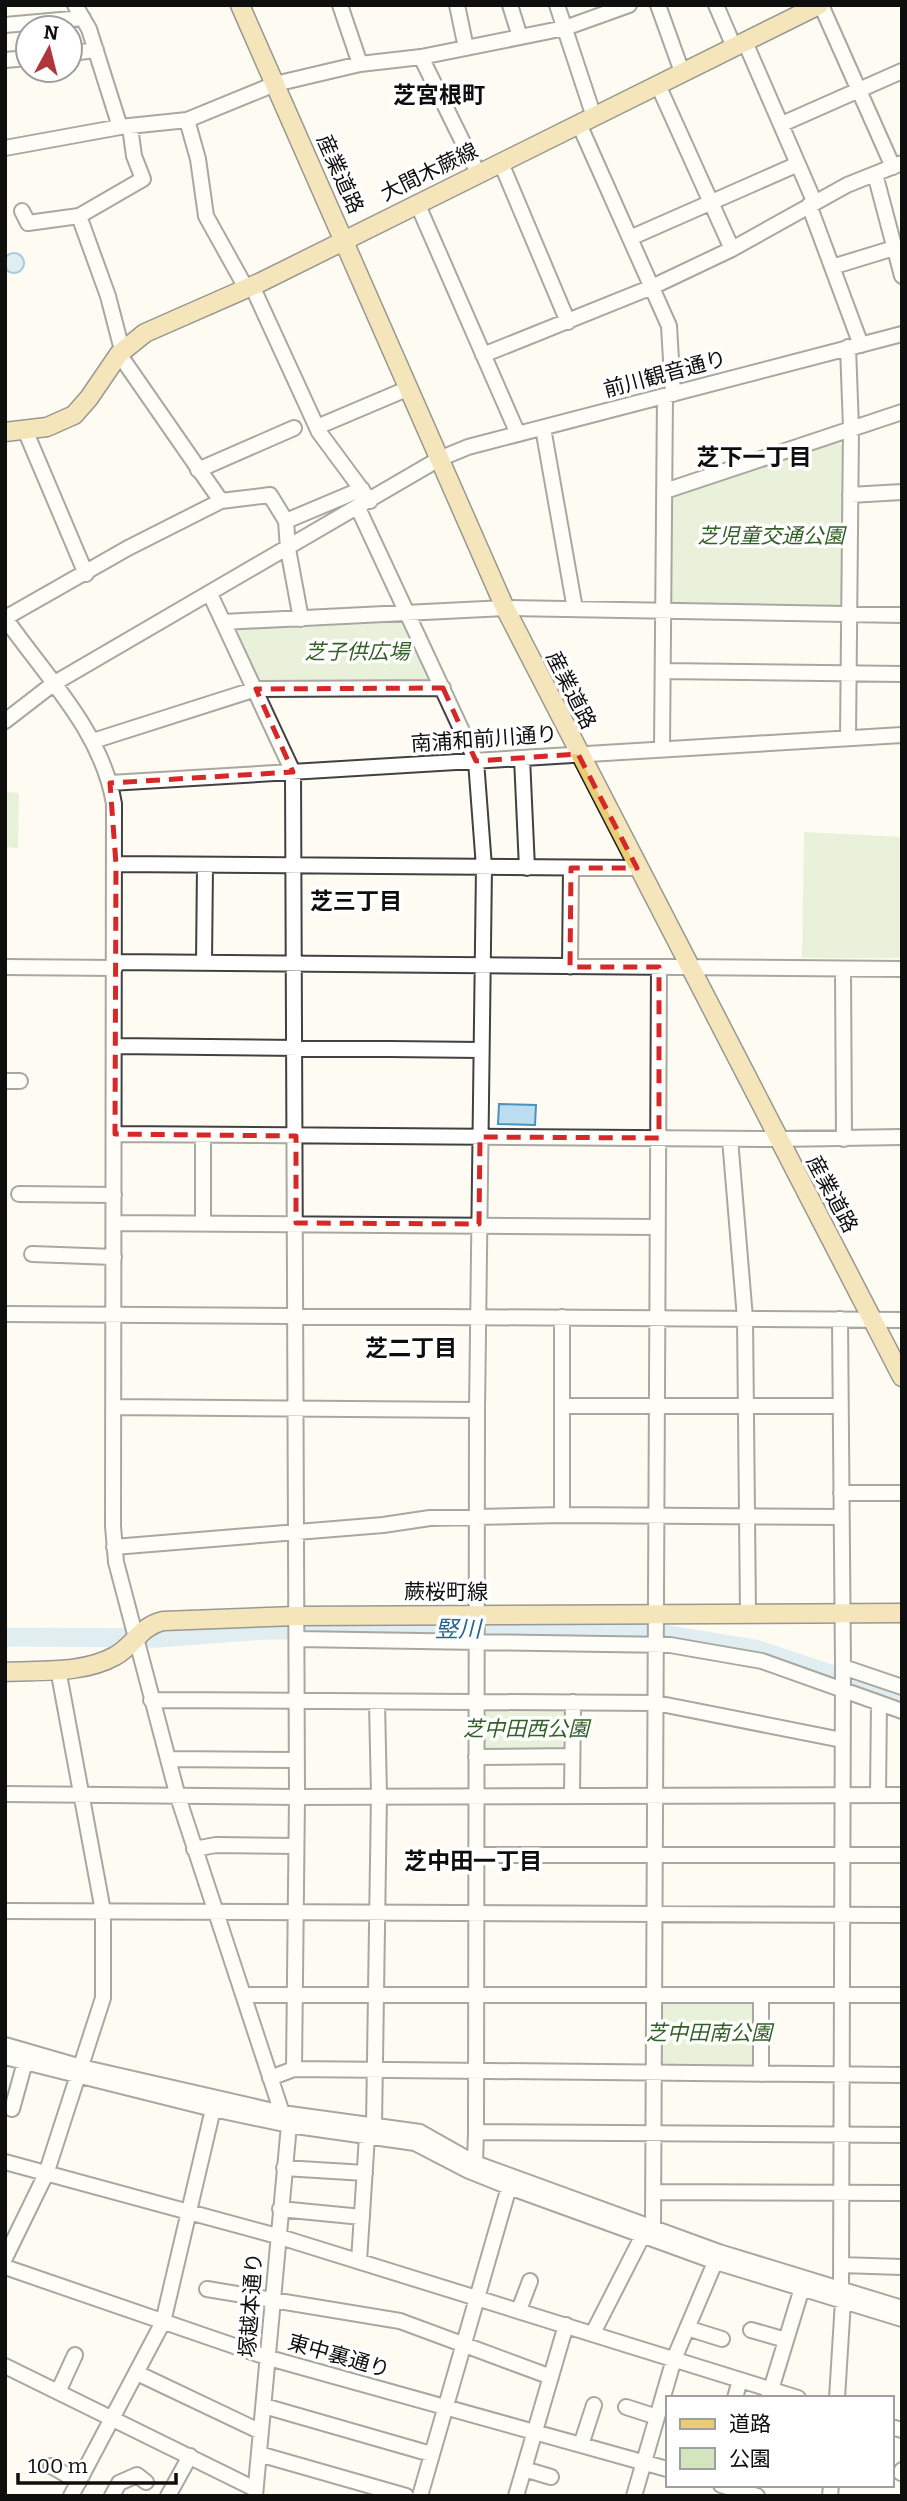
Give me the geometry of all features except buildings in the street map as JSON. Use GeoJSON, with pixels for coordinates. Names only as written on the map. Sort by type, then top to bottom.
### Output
{"type":"FeatureCollection","features":[{"type":"Feature","properties":{"kind":"main road","name":"産業道路"},"geometry":{"type":"LineString","coordinates":[[240,5],[505,608],[578,754],[902,1377]]}},
{"type":"Feature","properties":{"kind":"main road","name":"大間木蕨線"},"geometry":{"type":"LineString","coordinates":[[5,432],[51,426],[74,415],[120,352],[145,333],[249,287],[820,5]]}},
{"type":"Feature","properties":{"kind":"main road","name":"蕨桜町線"},"geometry":{"type":"LineString","coordinates":[[5,1672],[58,1669],[104,1662],[123,1651],[148,1625],[163,1621],[297,1628],[477,1617],[656,1618],[748,1614],[902,1613]]}},
{"type":"Feature","properties":{"kind":"street"},"geometry":{"type":"LineString","coordinates":[[340,5],[360,64]]}},
{"type":"Feature","properties":{"kind":"street"},"geometry":{"type":"LineString","coordinates":[[457,5],[466,48]]}},
{"type":"Feature","properties":{"kind":"street"},"geometry":{"type":"LineString","coordinates":[[510,5],[520,37]]}},
{"type":"Feature","properties":{"kind":"street"},"geometry":{"type":"LineString","coordinates":[[557,5],[565,27],[587,120],[630,238],[669,326],[662,749]]}},
{"type":"Feature","properties":{"kind":"street"},"geometry":{"type":"LineString","coordinates":[[5,148],[125,127],[187,120],[275,84],[360,64],[421,57],[565,27],[629,5]]}},
{"type":"Feature","properties":{"kind":"street"},"geometry":{"type":"LineString","coordinates":[[658,5],[682,72]]}},
{"type":"Feature","properties":{"kind":"street"},"geometry":{"type":"LineString","coordinates":[[716,5],[782,124],[832,267],[854,346],[848,738]]}},
{"type":"Feature","properties":{"kind":"street"},"geometry":{"type":"LineString","coordinates":[[483,355],[652,287],[732,249],[811,203],[897,165],[820,5]]}},
{"type":"Feature","properties":{"kind":"street"},"geometry":{"type":"LineString","coordinates":[[5,24],[79,11],[143,180],[79,216],[28,223],[22,211]]}},
{"type":"Feature","properties":{"kind":"street"},"geometry":{"type":"LineString","coordinates":[[84,51],[96,50]]}},
{"type":"Feature","properties":{"kind":"street"},"geometry":{"type":"LineString","coordinates":[[421,57],[478,173]]}},
{"type":"Feature","properties":{"kind":"street"},"geometry":{"type":"LineString","coordinates":[[782,124],[902,71]]}},
{"type":"Feature","properties":{"kind":"street"},"geometry":{"type":"LineString","coordinates":[[659,85],[732,249]]}},
{"type":"Feature","properties":{"kind":"street"},"geometry":{"type":"LineString","coordinates":[[187,120],[198,159],[206,216],[220,246],[249,287],[317,427],[364,499],[409,612],[477,761],[484,867],[477,1410],[476,2072],[472,2167]]}},
{"type":"Feature","properties":{"kind":"street"},"geometry":{"type":"LineString","coordinates":[[501,163],[568,322]]}},
{"type":"Feature","properties":{"kind":"street"},"geometry":{"type":"LineString","coordinates":[[630,238],[798,164]]}},
{"type":"Feature","properties":{"kind":"street"},"geometry":{"type":"LineString","coordinates":[[874,174],[902,276]]}},
{"type":"Feature","properties":{"kind":"street"},"geometry":{"type":"LineString","coordinates":[[417,203],[518,434]]}},
{"type":"Feature","properties":{"kind":"street"},"geometry":{"type":"LineString","coordinates":[[79,216],[108,296],[120,352],[221,501]]}},
{"type":"Feature","properties":{"kind":"street"},"geometry":{"type":"LineString","coordinates":[[832,267],[894,248]]}},
{"type":"Feature","properties":{"kind":"street","name":"前川観音通り"},"geometry":{"type":"LineString","coordinates":[[364,499],[439,459],[518,434],[902,334]]}},
{"type":"Feature","properties":{"kind":"street"},"geometry":{"type":"LineString","coordinates":[[317,427],[409,388]]}},
{"type":"Feature","properties":{"kind":"street"},"geometry":{"type":"LineString","coordinates":[[665,491],[902,412]]}},
{"type":"Feature","properties":{"kind":"street"},"geometry":{"type":"LineString","coordinates":[[198,470],[294,428]]}},
{"type":"Feature","properties":{"kind":"street"},"geometry":{"type":"LineString","coordinates":[[543,428],[575,609]]}},
{"type":"Feature","properties":{"kind":"street"},"geometry":{"type":"LineString","coordinates":[[25,430],[86,574]]}},
{"type":"Feature","properties":{"kind":"street"},"geometry":{"type":"LineString","coordinates":[[850,495],[902,492]]}},
{"type":"Feature","properties":{"kind":"street"},"geometry":{"type":"LineString","coordinates":[[285,2119],[178,1797],[151,1700],[114,1547],[116,864],[110,783],[93,741],[5,618],[35,604],[50,591],[86,574],[128,548],[221,501],[273,495],[286,521],[288,549],[301,619]]}},
{"type":"Feature","properties":{"kind":"street"},"geometry":{"type":"LineString","coordinates":[[286,521],[364,499]]}},
{"type":"Feature","properties":{"kind":"street"},"geometry":{"type":"LineString","coordinates":[[5,721],[53,684],[288,549],[364,499]]}},
{"type":"Feature","properties":{"kind":"street"},"geometry":{"type":"LineString","coordinates":[[209,594],[293,772],[296,964],[297,1628],[294,2069]]}},
{"type":"Feature","properties":{"kind":"street"},"geometry":{"type":"LineString","coordinates":[[223,622],[505,608],[902,615]]}},
{"type":"Feature","properties":{"kind":"street"},"geometry":{"type":"LineString","coordinates":[[663,671],[902,674]]}},
{"type":"Feature","properties":{"kind":"street"},"geometry":{"type":"LineString","coordinates":[[93,741],[256,689],[443,688]]}},
{"type":"Feature","properties":{"kind":"street","name":"南浦和前川通り"},"geometry":{"type":"LineString","coordinates":[[110,783],[902,735]]}},
{"type":"Feature","properties":{"kind":"street"},"geometry":{"type":"LineString","coordinates":[[522,758],[527,868]]}},
{"type":"Feature","properties":{"kind":"street"},"geometry":{"type":"LineString","coordinates":[[116,864],[637,868]]}},
{"type":"Feature","properties":{"kind":"street"},"geometry":{"type":"LineString","coordinates":[[204,963],[205,866]]}},
{"type":"Feature","properties":{"kind":"street"},"geometry":{"type":"LineString","coordinates":[[570,967],[571,868]]}},
{"type":"Feature","properties":{"kind":"street"},"geometry":{"type":"LineString","coordinates":[[5,967],[204,963],[902,969]]}},
{"type":"Feature","properties":{"kind":"street"},"geometry":{"type":"LineString","coordinates":[[593,2333],[648,2231],[654,2192],[659,967]]}},
{"type":"Feature","properties":{"kind":"street"},"geometry":{"type":"LineString","coordinates":[[843,969],[844,1139]]}},
{"type":"Feature","properties":{"kind":"street"},"geometry":{"type":"LineString","coordinates":[[115,1046],[481,1050]]}},
{"type":"Feature","properties":{"kind":"street"},"geometry":{"type":"LineString","coordinates":[[115,1135],[730,1139],[902,1137]]}},
{"type":"Feature","properties":{"kind":"street"},"geometry":{"type":"LineString","coordinates":[[203,1135],[203,1223]]}},
{"type":"Feature","properties":{"kind":"street"},"geometry":{"type":"LineString","coordinates":[[730,1139],[745,1318],[748,1614]]}},
{"type":"Feature","properties":{"kind":"street"},"geometry":{"type":"LineString","coordinates":[[19,1194],[114,1195]]}},
{"type":"Feature","properties":{"kind":"street"},"geometry":{"type":"LineString","coordinates":[[114,1223],[658,1227]]}},
{"type":"Feature","properties":{"kind":"street"},"geometry":{"type":"LineString","coordinates":[[32,1254],[114,1257]]}},
{"type":"Feature","properties":{"kind":"street"},"geometry":{"type":"LineString","coordinates":[[5,1314],[902,1320]]}},
{"type":"Feature","properties":{"kind":"street"},"geometry":{"type":"LineString","coordinates":[[562,1317],[562,1515]]}},
{"type":"Feature","properties":{"kind":"street"},"geometry":{"type":"LineString","coordinates":[[837,2396],[842,2295],[840,2075],[843,1613],[840,1319]]}},
{"type":"Feature","properties":{"kind":"street"},"geometry":{"type":"LineString","coordinates":[[562,1406],[840,1406]]}},
{"type":"Feature","properties":{"kind":"street"},"geometry":{"type":"LineString","coordinates":[[114,1407],[477,1410]]}},
{"type":"Feature","properties":{"kind":"street"},"geometry":{"type":"LineString","coordinates":[[841,1493],[902,1493]]}},
{"type":"Feature","properties":{"kind":"street"},"geometry":{"type":"LineString","coordinates":[[114,1547],[296,1533],[430,1518],[562,1515],[841,1517]]}},
{"type":"Feature","properties":{"kind":"street"},"geometry":{"type":"LineString","coordinates":[[297,1628],[477,1638],[656,1642],[902,1687]]}},
{"type":"Feature","properties":{"kind":"street"},"geometry":{"type":"LineString","coordinates":[[5,2258],[47,2174],[103,1998],[103,1911],[58,1669]]}},
{"type":"Feature","properties":{"kind":"street"},"geometry":{"type":"LineString","coordinates":[[843,1678],[879,1703],[902,1711]]}},
{"type":"Feature","properties":{"kind":"street"},"geometry":{"type":"LineString","coordinates":[[151,1700],[656,1703],[842,1740]]}},
{"type":"Feature","properties":{"kind":"street"},"geometry":{"type":"LineString","coordinates":[[572,1795],[573,1702]]}},
{"type":"Feature","properties":{"kind":"street"},"geometry":{"type":"LineString","coordinates":[[359,2261],[375,2070],[379,1795],[377,1703]]}},
{"type":"Feature","properties":{"kind":"street"},"geometry":{"type":"LineString","coordinates":[[878,1795],[879,1703]]}},
{"type":"Feature","properties":{"kind":"street"},"geometry":{"type":"LineString","coordinates":[[476,1757],[572,1756]]}},
{"type":"Feature","properties":{"kind":"street"},"geometry":{"type":"LineString","coordinates":[[168,1759],[297,1760]]}},
{"type":"Feature","properties":{"kind":"street"},"geometry":{"type":"LineString","coordinates":[[5,1794],[178,1797],[902,1795]]}},
{"type":"Feature","properties":{"kind":"street"},"geometry":{"type":"LineString","coordinates":[[194,1849],[216,1845],[296,1846]]}},
{"type":"Feature","properties":{"kind":"street"},"geometry":{"type":"LineString","coordinates":[[476,1855],[902,1855]]}},
{"type":"Feature","properties":{"kind":"street"},"geometry":{"type":"LineString","coordinates":[[5,1911],[902,1915]]}},
{"type":"Feature","properties":{"kind":"street"},"geometry":{"type":"LineString","coordinates":[[243,1995],[902,1995]]}},
{"type":"Feature","properties":{"kind":"street"},"geometry":{"type":"LineString","coordinates":[[761,1995],[761,2074]]}},
{"type":"Feature","properties":{"kind":"street"},"geometry":{"type":"LineString","coordinates":[[5,2045],[80,2072],[213,2109],[371,2131],[415,2143],[472,2167],[802,2288],[902,2308]]}},
{"type":"Feature","properties":{"kind":"street"},"geometry":{"type":"LineString","coordinates":[[5,2057],[285,2119]]}},
{"type":"Feature","properties":{"kind":"street"},"geometry":{"type":"LineString","coordinates":[[12,2109],[25,2062]]}},
{"type":"Feature","properties":{"kind":"street"},"geometry":{"type":"LineString","coordinates":[[270,2078],[294,2069],[902,2075]]}},
{"type":"Feature","properties":{"kind":"street"},"geometry":{"type":"LineString","coordinates":[[71,2496],[163,2322],[213,2109]]}},
{"type":"Feature","properties":{"kind":"street","name":"塚越本通り"},"geometry":{"type":"LineString","coordinates":[[255,2492],[269,2358],[284,2168],[285,2119]]}},
{"type":"Feature","properties":{"kind":"street"},"geometry":{"type":"LineString","coordinates":[[475,2132],[902,2135]]}},
{"type":"Feature","properties":{"kind":"street"},"geometry":{"type":"LineString","coordinates":[[5,2162],[277,2236],[674,2358],[740,2380],[770,2394],[802,2288]]}},
{"type":"Feature","properties":{"kind":"street"},"geometry":{"type":"LineString","coordinates":[[472,2167],[509,2187],[648,2231]]}},
{"type":"Feature","properties":{"kind":"street"},"geometry":{"type":"LineString","coordinates":[[284,2168],[365,2174]]}},
{"type":"Feature","properties":{"kind":"street"},"geometry":{"type":"LineString","coordinates":[[420,2496],[509,2187]]}},
{"type":"Feature","properties":{"kind":"street"},"geometry":{"type":"LineString","coordinates":[[654,2192],[902,2193]]}},
{"type":"Feature","properties":{"kind":"street"},"geometry":{"type":"LineString","coordinates":[[280,2209],[362,2217]]}},
{"type":"Feature","properties":{"kind":"street"},"geometry":{"type":"LineString","coordinates":[[718,2257],[842,2295],[902,2319]]}},
{"type":"Feature","properties":{"kind":"street"},"geometry":{"type":"LineString","coordinates":[[634,2496],[674,2358],[718,2257]]}},
{"type":"Feature","properties":{"kind":"street"},"geometry":{"type":"LineString","coordinates":[[841,2265],[902,2267]]}},
{"type":"Feature","properties":{"kind":"street","name":"東中裏通り"},"geometry":{"type":"LineString","coordinates":[[5,2267],[269,2358],[666,2469]]}},
{"type":"Feature","properties":{"kind":"street"},"geometry":{"type":"LineString","coordinates":[[519,2310],[530,2281]]}},
{"type":"Feature","properties":{"kind":"street"},"geometry":{"type":"LineString","coordinates":[[206,2290],[273,2303],[400,2321],[551,2377]]}},
{"type":"Feature","properties":{"kind":"street"},"geometry":{"type":"LineString","coordinates":[[516,2496],[566,2325]]}},
{"type":"Feature","properties":{"kind":"street"},"geometry":{"type":"LineString","coordinates":[[687,2328],[722,2339]]}},
{"type":"Feature","properties":{"kind":"street"},"geometry":{"type":"LineString","coordinates":[[751,2330],[786,2340]]}},
{"type":"Feature","properties":{"kind":"street"},"geometry":{"type":"LineString","coordinates":[[58,2392],[75,2355]]}},
{"type":"Feature","properties":{"kind":"street"},"geometry":{"type":"LineString","coordinates":[[5,2366],[190,2456],[255,2492]]}},
{"type":"Feature","properties":{"kind":"street"},"geometry":{"type":"LineString","coordinates":[[137,2373],[261,2432]]}},
{"type":"Feature","properties":{"kind":"street"},"geometry":{"type":"LineString","coordinates":[[736,2396],[740,2380]]}},
{"type":"Feature","properties":{"kind":"street"},"geometry":{"type":"LineString","coordinates":[[581,2445],[594,2405]]}},
{"type":"Feature","properties":{"kind":"street"},"geometry":{"type":"LineString","coordinates":[[264,2406],[431,2454]]}},
{"type":"Feature","properties":{"kind":"street"},"geometry":{"type":"LineString","coordinates":[[626,2407],[657,2417]]}},
{"type":"Feature","properties":{"kind":"street"},"geometry":{"type":"LineString","coordinates":[[259,2454],[406,2496]]}},
{"type":"Feature","properties":{"kind":"street"},"geometry":{"type":"LineString","coordinates":[[168,2496],[190,2456]]}},
{"type":"Feature","properties":{"kind":"street"},"geometry":{"type":"LineString","coordinates":[[51,2466],[79,2482]]}},
{"type":"Feature","properties":{"kind":"street"},"geometry":{"type":"LineString","coordinates":[[524,2469],[551,2477]]}},
{"type":"Feature","properties":{"kind":"street"},"geometry":{"type":"LineString","coordinates":[[118,2493],[119,2483],[137,2474],[146,2482]]}},
{"type":"Feature","properties":{"kind":"street"},"geometry":{"type":"LineString","coordinates":[[742,2491],[757,2496]]}},
{"type":"Feature","properties":{"kind":"highlighted area"},"geometry":{"type":"Polygon","coordinates":[[[443,688],[476,761],[578,754],[637,868],[571,868],[570,967],[659,967],[659,1138],[480,1137],[479,1224],[296,1223],[296,1136],[115,1134],[116,864],[110,783],[293,772],[256,689],[443,688]]]}},
{"type":"Feature","properties":{"kind":"green space","name":"芝児童交通公園"},"geometry":{"type":"Polygon","coordinates":[[[837,442],[843,446],[842,602],[837,606],[677,605],[670,600],[671,502],[676,494],[837,442]]]}},
{"type":"Feature","properties":{"kind":"green space","name":"芝子供広場"},"geometry":{"type":"Polygon","coordinates":[[[401,618],[406,622],[432,675],[427,683],[263,684],[256,681],[235,635],[239,626],[401,618]]]}},
{"type":"Feature","properties":{"kind":"green space"},"geometry":{"type":"Polygon","coordinates":[[[5,792],[19,793],[18,848],[5,847],[5,792]]]}},
{"type":"Feature","properties":{"kind":"green space"},"geometry":{"type":"Polygon","coordinates":[[[804,832],[902,837],[902,958],[802,958],[804,832]]]}},
{"type":"Feature","properties":{"kind":"green space","name":"芝中田西公園"},"geometry":{"type":"Polygon","coordinates":[[[489,1706],[566,1707],[568,1750],[486,1752],[482,1748],[482,1712],[489,1706]]]}},
{"type":"Feature","properties":{"kind":"green space","name":"芝中田南公園"},"geometry":{"type":"Polygon","coordinates":[[[666,1998],[755,1998],[757,2064],[754,2068],[665,2067],[660,2062],[661,2004],[666,1998]]]}},
{"type":"Feature","properties":{"kind":"water"},"geometry":{"type":"Polygon","coordinates":[[[14,253],[21,256],[24,263],[21,270],[14,273],[7,270],[4,263],[7,256],[14,253]]]}},
{"type":"Feature","properties":{"kind":"water"},"geometry":{"type":"Polygon","coordinates":[[[499,1104],[536,1105],[535,1125],[498,1124],[499,1104]]]}},
{"type":"Feature","properties":{"kind":"waterway","name":"竪川"},"geometry":{"type":"LineString","coordinates":[[5,1637],[159,1638],[264,1630],[596,1628],[664,1634],[755,1649],[902,1698]]}},
{"type":"Feature","properties":{"kind":"district","name":"芝宮根町"},"geometry":{"type":"Point","coordinates":[439,95]}},
{"type":"Feature","properties":{"kind":"district","name":"芝下一丁目"},"geometry":{"type":"Point","coordinates":[754,457]}},
{"type":"Feature","properties":{"kind":"district","name":"芝三丁目"},"geometry":{"type":"Point","coordinates":[356,901]}},
{"type":"Feature","properties":{"kind":"district","name":"芝二丁目"},"geometry":{"type":"Point","coordinates":[411,1348]}},
{"type":"Feature","properties":{"kind":"district","name":"芝中田一丁目"},"geometry":{"type":"Point","coordinates":[473,1861]}}]}
